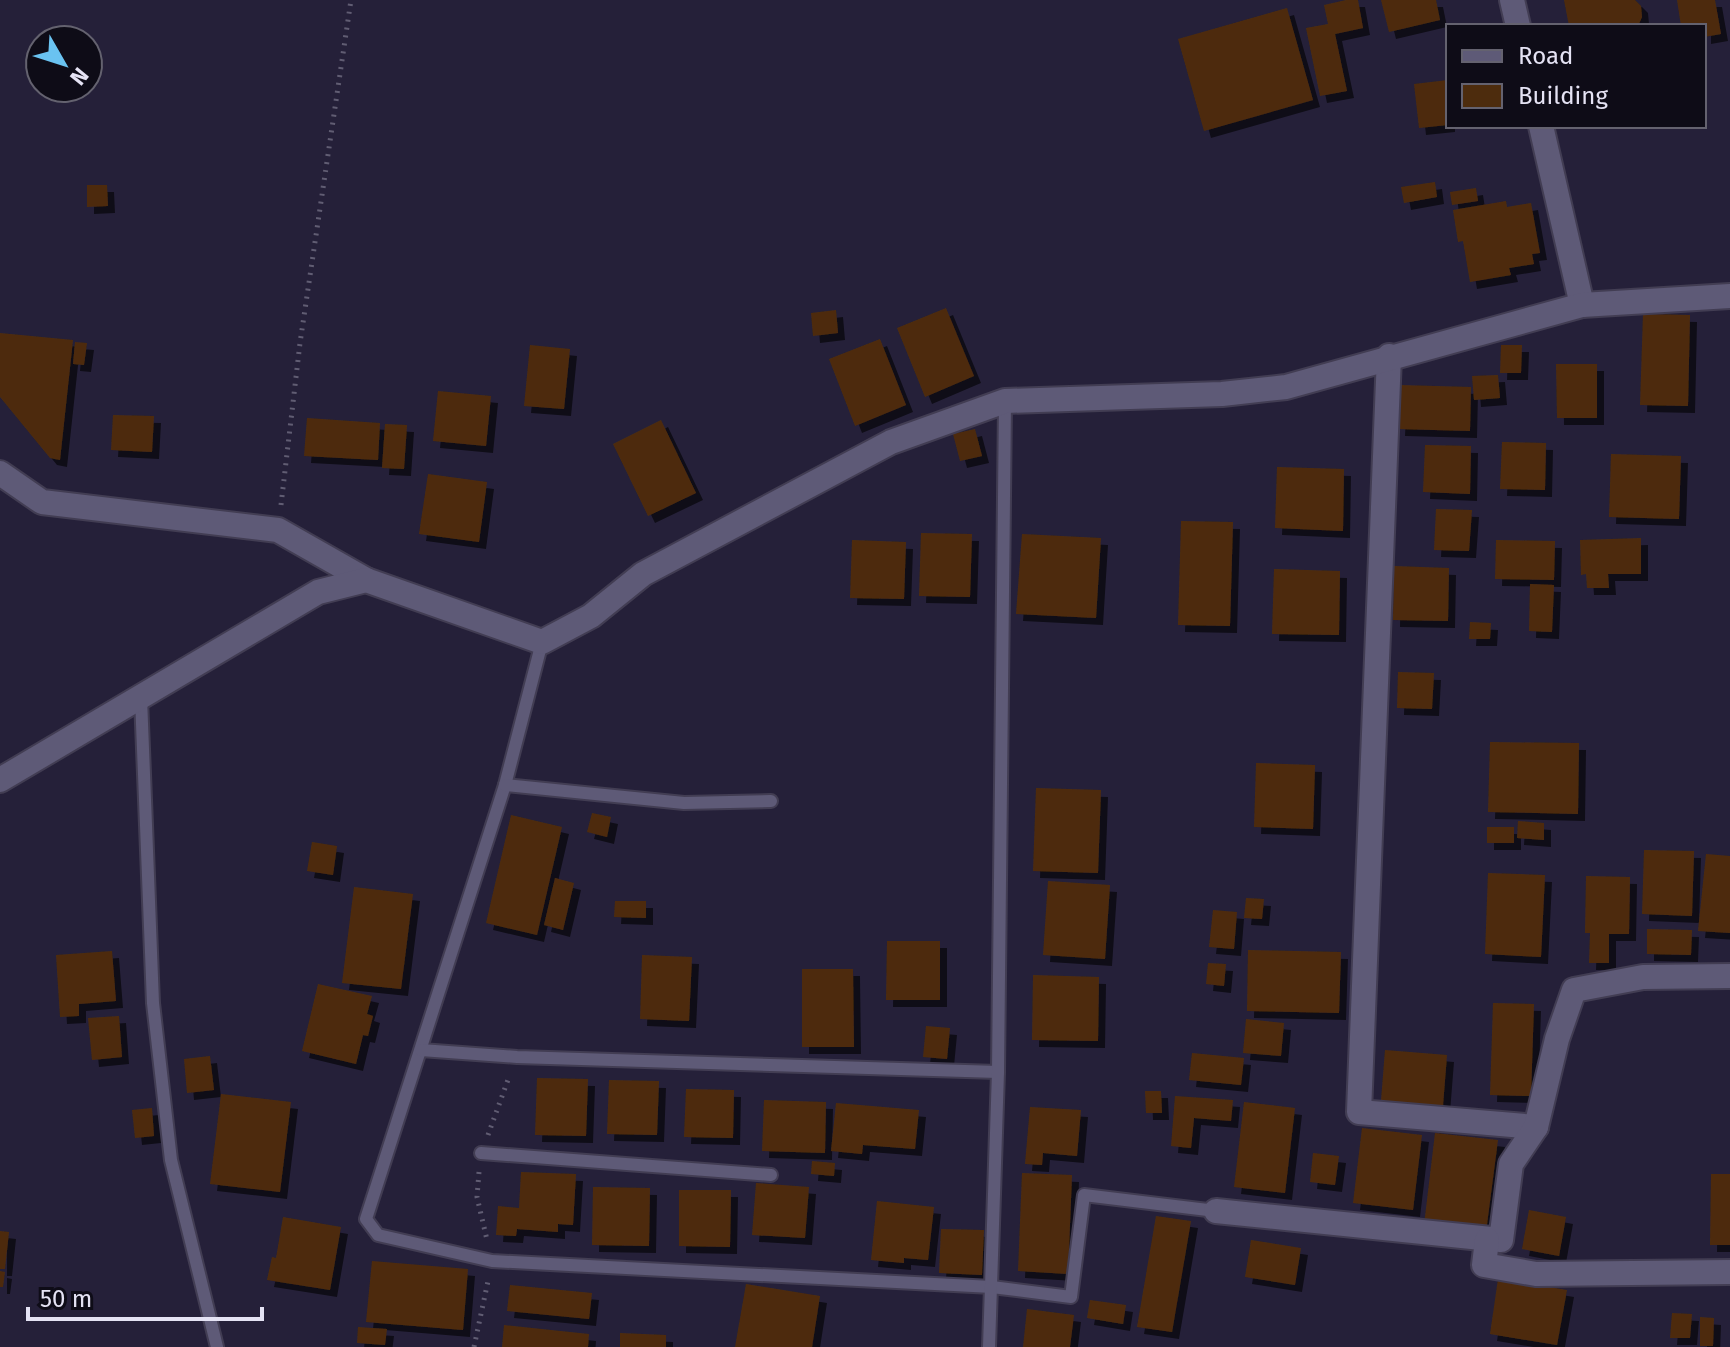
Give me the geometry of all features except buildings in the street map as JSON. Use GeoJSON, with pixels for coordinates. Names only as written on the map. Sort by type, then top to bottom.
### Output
{"type":"FeatureCollection","features":[{"type":"Feature","properties":{"kind":"street"},"geometry":{"type":"LineString","coordinates":[[1512,0],[1518,24]]}},
{"type":"Feature","properties":{"kind":"street"},"geometry":{"type":"LineString","coordinates":[[1541,128],[1582,305]]}},
{"type":"Feature","properties":{"kind":"street"},"geometry":{"type":"LineString","coordinates":[[0,473],[42,502],[278,530],[366,580],[542,642],[591,616],[643,574],[891,442],[1005,401],[1222,394],[1286,387],[1582,305],[1730,296]]}},
{"type":"Feature","properties":{"kind":"street"},"geometry":{"type":"LineString","coordinates":[[1389,356],[1359,1112],[1536,1127]]}},
{"type":"Feature","properties":{"kind":"street"},"geometry":{"type":"LineString","coordinates":[[0,780],[318,592],[366,580]]}},
{"type":"Feature","properties":{"kind":"street"},"geometry":{"type":"LineString","coordinates":[[1216,1211],[1501,1240],[1511,1164],[1536,1127],[1557,1039],[1574,990],[1643,977],[1730,976]]}},
{"type":"Feature","properties":{"kind":"street"},"geometry":{"type":"LineString","coordinates":[[1487,1240],[1484,1265],[1536,1274],[1730,1272]]}},
{"type":"Feature","properties":{"kind":"lane"},"geometry":{"type":"LineString","coordinates":[[989,1347],[998,1072],[1005,401]]}},
{"type":"Feature","properties":{"kind":"lane"},"geometry":{"type":"LineString","coordinates":[[542,642],[505,785],[366,1219],[378,1235],[492,1261],[992,1287],[1071,1297],[1084,1195],[1216,1211]]}},
{"type":"Feature","properties":{"kind":"lane"},"geometry":{"type":"LineString","coordinates":[[141,698],[153,1003],[171,1160],[217,1347]]}},
{"type":"Feature","properties":{"kind":"lane"},"geometry":{"type":"LineString","coordinates":[[505,785],[684,803],[771,801]]}},
{"type":"Feature","properties":{"kind":"lane"},"geometry":{"type":"LineString","coordinates":[[421,1050],[517,1057],[998,1072]]}},
{"type":"Feature","properties":{"kind":"lane"},"geometry":{"type":"LineString","coordinates":[[481,1153],[771,1175]]}},
{"type":"Feature","properties":{"kind":"path"},"geometry":{"type":"LineString","coordinates":[[278,530],[300,343],[351,0]]}},
{"type":"Feature","properties":{"kind":"path"},"geometry":{"type":"LineString","coordinates":[[474,1347],[492,1261],[477,1197],[481,1153],[517,1057]]}}]}
